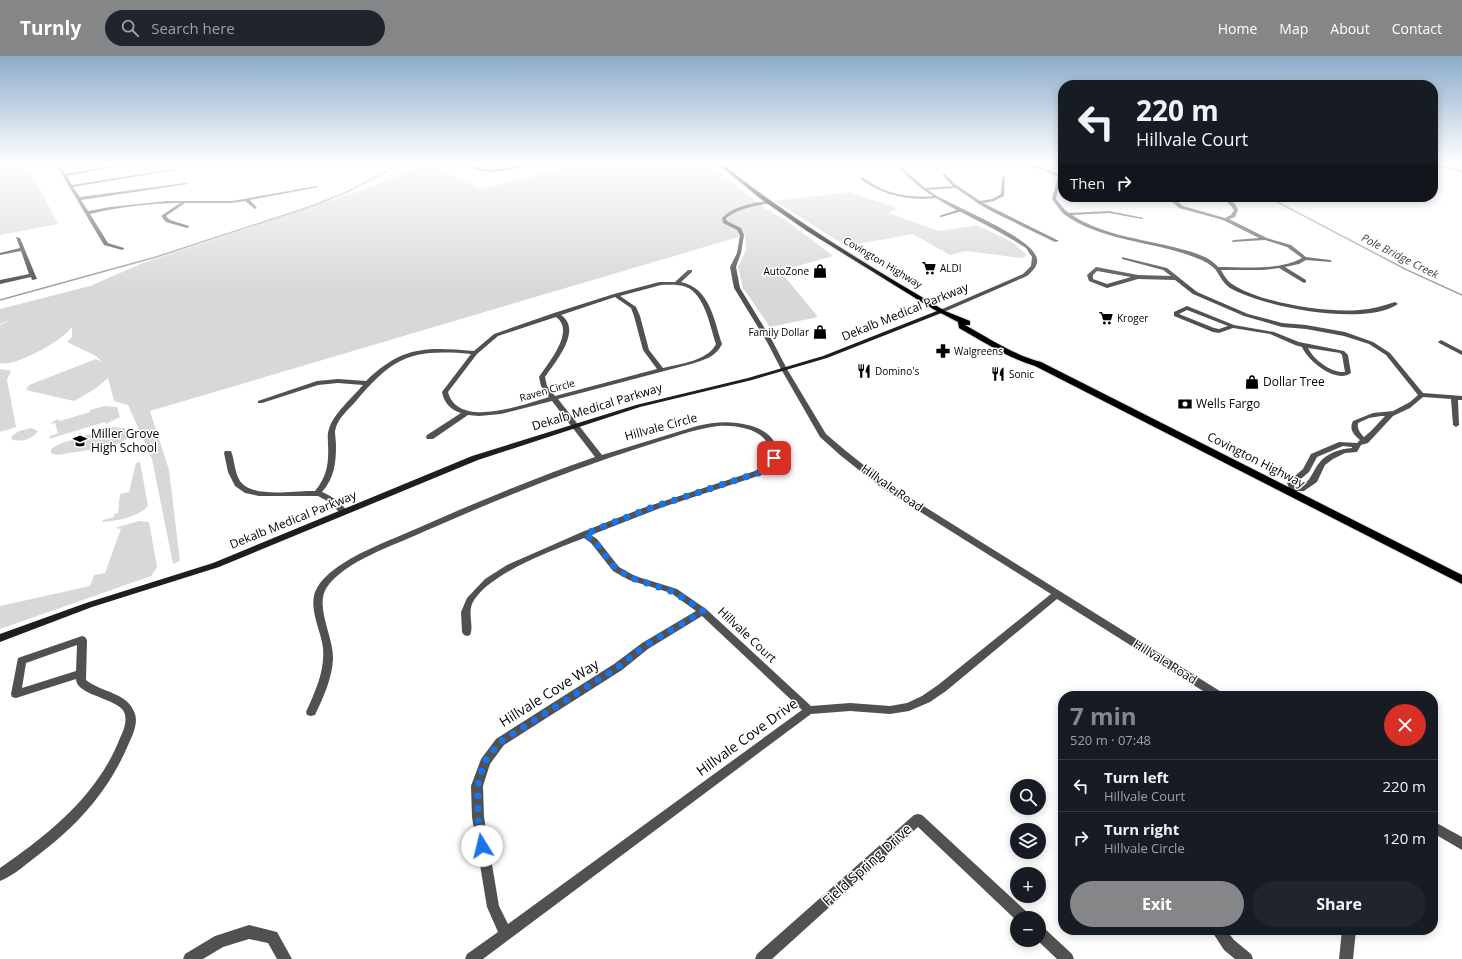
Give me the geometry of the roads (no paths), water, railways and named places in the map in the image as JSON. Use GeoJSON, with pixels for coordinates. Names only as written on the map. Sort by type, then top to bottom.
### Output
{"type":"FeatureCollection","features":[{"type":"Feature","properties":{"kind":"main road","name":"Covington Highway"},"geometry":{"type":"LineString","coordinates":[[774,205],[847,255],[961,321],[962,326],[1030,362],[1038,364],[1291,490],[1462,580]]}},
{"type":"Feature","properties":{"kind":"main road","name":"Dekalb Medical Parkway"},"geometry":{"type":"LineString","coordinates":[[0,638],[90,605],[216,565],[475,458],[638,406],[784,369],[825,357],[942,311]]}},
{"type":"Feature","properties":{"kind":"street"},"geometry":{"type":"LineString","coordinates":[[82,205],[106,244],[122,249]]}},
{"type":"Feature","properties":{"kind":"street"},"geometry":{"type":"LineString","coordinates":[[87,213],[138,205]]}},
{"type":"Feature","properties":{"kind":"street"},"geometry":{"type":"LineString","coordinates":[[179,205],[163,216],[168,222],[187,227]]}},
{"type":"Feature","properties":{"kind":"street"},"geometry":{"type":"LineString","coordinates":[[252,205],[255,208]]}},
{"type":"Feature","properties":{"kind":"street","name":"Hillvale Road"},"geometry":{"type":"LineString","coordinates":[[753,205],[732,211],[724,218],[724,222],[739,229],[742,235],[739,253],[733,268],[737,288],[824,435],[843,453],[882,484],[1211,691]]}},
{"type":"Feature","properties":{"kind":"street","name":"Dekalb Medical Parkway"},"geometry":{"type":"LineString","coordinates":[[942,311],[1025,275],[1033,267],[1035,262],[1034,256],[1030,250],[1016,239],[951,205]]}},
{"type":"Feature","properties":{"kind":"street"},"geometry":{"type":"LineString","coordinates":[[986,205],[1057,241]]}},
{"type":"Feature","properties":{"kind":"street"},"geometry":{"type":"LineString","coordinates":[[1057,205],[1066,214],[1083,224],[1101,231],[1175,249],[1200,258],[1217,269],[1230,286],[1266,300],[1302,308],[1343,313],[1365,312],[1395,304]]}},
{"type":"Feature","properties":{"kind":"street"},"geometry":{"type":"LineString","coordinates":[[1179,205],[1225,219],[1265,239],[1289,246],[1298,251],[1305,258],[1330,261]]}},
{"type":"Feature","properties":{"kind":"street"},"geometry":{"type":"LineString","coordinates":[[1225,219],[1233,216],[1236,210],[1233,205]]}},
{"type":"Feature","properties":{"kind":"street"},"geometry":{"type":"LineString","coordinates":[[941,216],[960,210]]}},
{"type":"Feature","properties":{"kind":"street"},"geometry":{"type":"LineString","coordinates":[[1066,214],[1109,212],[1142,218]]}},
{"type":"Feature","properties":{"kind":"street"},"geometry":{"type":"LineString","coordinates":[[0,282],[33,277],[18,238]]}},
{"type":"Feature","properties":{"kind":"street"},"geometry":{"type":"LineString","coordinates":[[1234,241],[1265,239]]}},
{"type":"Feature","properties":{"kind":"street"},"geometry":{"type":"LineString","coordinates":[[0,253],[22,248]]}},
{"type":"Feature","properties":{"kind":"street"},"geometry":{"type":"LineString","coordinates":[[1124,258],[1161,268],[1195,293],[1246,315],[1282,325],[1306,327],[1345,334],[1371,343],[1388,354],[1421,395],[1458,397],[1456,426]]}},
{"type":"Feature","properties":{"kind":"street"},"geometry":{"type":"LineString","coordinates":[[1217,269],[1279,266],[1298,263],[1305,258]]}},
{"type":"Feature","properties":{"kind":"street"},"geometry":{"type":"LineString","coordinates":[[1279,266],[1304,281]]}},
{"type":"Feature","properties":{"kind":"street"},"geometry":{"type":"LineString","coordinates":[[1138,277],[1107,286],[1091,280],[1090,275],[1096,269],[1138,277],[1175,278]]}},
{"type":"Feature","properties":{"kind":"street"},"geometry":{"type":"LineString","coordinates":[[677,283],[690,271]]}},
{"type":"Feature","properties":{"kind":"street","name":"Raven Circle"},"geometry":{"type":"LineString","coordinates":[[660,283],[677,283],[697,291],[702,298],[719,344],[717,349],[708,356],[689,363],[552,398],[500,413],[466,413],[452,406],[446,400],[445,392],[475,353],[496,335],[616,295],[660,283]]}},
{"type":"Feature","properties":{"kind":"street"},"geometry":{"type":"LineString","coordinates":[[616,295],[633,307],[637,316],[646,350],[661,370]]}},
{"type":"Feature","properties":{"kind":"street"},"geometry":{"type":"LineString","coordinates":[[1232,326],[1219,331],[1213,330],[1176,315],[1176,313],[1190,308],[1232,326],[1272,333],[1289,342],[1342,352],[1345,355],[1348,373],[1341,374],[1326,369],[1308,352],[1304,345]]}},
{"type":"Feature","properties":{"kind":"street"},"geometry":{"type":"LineString","coordinates":[[556,314],[564,320],[567,329],[565,341],[542,377],[544,386],[599,457]]}},
{"type":"Feature","properties":{"kind":"street"},"geometry":{"type":"LineString","coordinates":[[1272,333],[1282,325]]}},
{"type":"Feature","properties":{"kind":"street"},"geometry":{"type":"LineString","coordinates":[[1441,342],[1462,353]]}},
{"type":"Feature","properties":{"kind":"street"},"geometry":{"type":"LineString","coordinates":[[318,493],[329,480],[332,469],[332,431],[338,418],[367,383],[389,364],[412,354],[430,350],[475,353]]}},
{"type":"Feature","properties":{"kind":"street"},"geometry":{"type":"LineString","coordinates":[[260,402],[317,383],[338,381],[367,383]]}},
{"type":"Feature","properties":{"kind":"street"},"geometry":{"type":"LineString","coordinates":[[1361,443],[1342,444],[1314,456],[1306,470],[1291,483],[1291,490],[1301,489],[1314,480],[1322,464],[1330,457],[1354,450],[1391,414],[1418,400],[1421,395]]}},
{"type":"Feature","properties":{"kind":"street"},"geometry":{"type":"LineString","coordinates":[[430,437],[466,413]]}},
{"type":"Feature","properties":{"kind":"street"},"geometry":{"type":"LineString","coordinates":[[1361,443],[1353,426],[1355,422],[1373,415],[1391,414]]}},
{"type":"Feature","properties":{"kind":"street","name":"Hillvale Circle"},"geometry":{"type":"LineString","coordinates":[[311,712],[320,692],[328,664],[328,652],[318,606],[320,593],[328,579],[342,567],[360,557],[498,495],[599,457],[687,432],[727,424],[747,426],[766,436],[773,444],[775,451],[772,462],[758,473],[647,509],[534,556],[491,579],[479,589],[469,601],[465,612],[467,632]]}},
{"type":"Feature","properties":{"kind":"street"},"geometry":{"type":"LineString","coordinates":[[1332,448],[1343,452]]}},
{"type":"Feature","properties":{"kind":"street"},"geometry":{"type":"LineString","coordinates":[[228,453],[229,469],[235,482],[250,492],[274,495],[318,493],[333,501],[344,512]]}},
{"type":"Feature","properties":{"kind":"street","name":"Hillvale Court"},"geometry":{"type":"LineString","coordinates":[[585,534],[594,541],[616,569],[632,578],[674,592],[703,611],[809,710]]}},
{"type":"Feature","properties":{"kind":"street","name":"Hillvale Cove Drive"},"geometry":{"type":"LineString","coordinates":[[472,959],[809,710],[850,707],[890,710],[915,705],[942,688],[1057,594]]}},
{"type":"Feature","properties":{"kind":"street","name":"Hillvale Cove Way"},"geometry":{"type":"LineString","coordinates":[[506,934],[493,907],[478,817],[478,786],[484,762],[500,742],[618,667],[645,646],[703,611]]}},
{"type":"Feature","properties":{"kind":"street"},"geometry":{"type":"LineString","coordinates":[[0,875],[31,854],[78,812],[113,767],[124,745],[130,727],[130,714],[125,705],[117,699],[87,688],[81,682],[82,640],[21,662],[16,694],[81,673]]}},
{"type":"Feature","properties":{"kind":"street","name":"Field Spring Drive"},"geometry":{"type":"LineString","coordinates":[[762,959],[918,819],[1016,911]]}},
{"type":"Feature","properties":{"kind":"street"},"geometry":{"type":"LineString","coordinates":[[1438,830],[1462,844]]}},
{"type":"Feature","properties":{"kind":"street"},"geometry":{"type":"LineString","coordinates":[[190,959],[220,941],[249,932],[272,937],[285,959]]}},
{"type":"Feature","properties":{"kind":"street"},"geometry":{"type":"LineString","coordinates":[[1222,935],[1229,945],[1246,959]]}},
{"type":"Feature","properties":{"kind":"street"},"geometry":{"type":"LineString","coordinates":[[1346,959],[1348,935]]}},
{"type":"Feature","properties":{"kind":"street"},"geometry":{"type":"LineString","coordinates":[[1046,941],[1061,957]]}},
{"type":"Feature","properties":{"kind":"waterway"},"geometry":{"type":"LineString","coordinates":[[0,300],[156,257],[314,205]]}},
{"type":"Feature","properties":{"kind":"waterway","name":"Pole Bridge Creek"},"geometry":{"type":"LineString","coordinates":[[1283,205],[1405,269],[1462,295]]}},
{"type":"Feature","properties":{"kind":"place","name":"ALDI"},"geometry":{"type":"Point","coordinates":[929,268]}},
{"type":"Feature","properties":{"kind":"place","name":"AutoZone"},"geometry":{"type":"Point","coordinates":[820,271]}},
{"type":"Feature","properties":{"kind":"place","name":"Kroger"},"geometry":{"type":"Point","coordinates":[1106,318]}},
{"type":"Feature","properties":{"kind":"place","name":"Family Dollar"},"geometry":{"type":"Point","coordinates":[820,332]}},
{"type":"Feature","properties":{"kind":"place","name":"Walgreens"},"geometry":{"type":"Point","coordinates":[943,351]}},
{"type":"Feature","properties":{"kind":"place","name":"Domino's"},"geometry":{"type":"Point","coordinates":[864,371]}},
{"type":"Feature","properties":{"kind":"place","name":"Sonic"},"geometry":{"type":"Point","coordinates":[998,374]}},
{"type":"Feature","properties":{"kind":"place","name":"Dollar Tree"},"geometry":{"type":"Point","coordinates":[1252,382]}},
{"type":"Feature","properties":{"kind":"place","name":"Wells Fargo"},"geometry":{"type":"Point","coordinates":[1185,404]}},
{"type":"Feature","properties":{"kind":"place","name":"Miller Grove High School"},"geometry":{"type":"Point","coordinates":[80,441]}}]}
